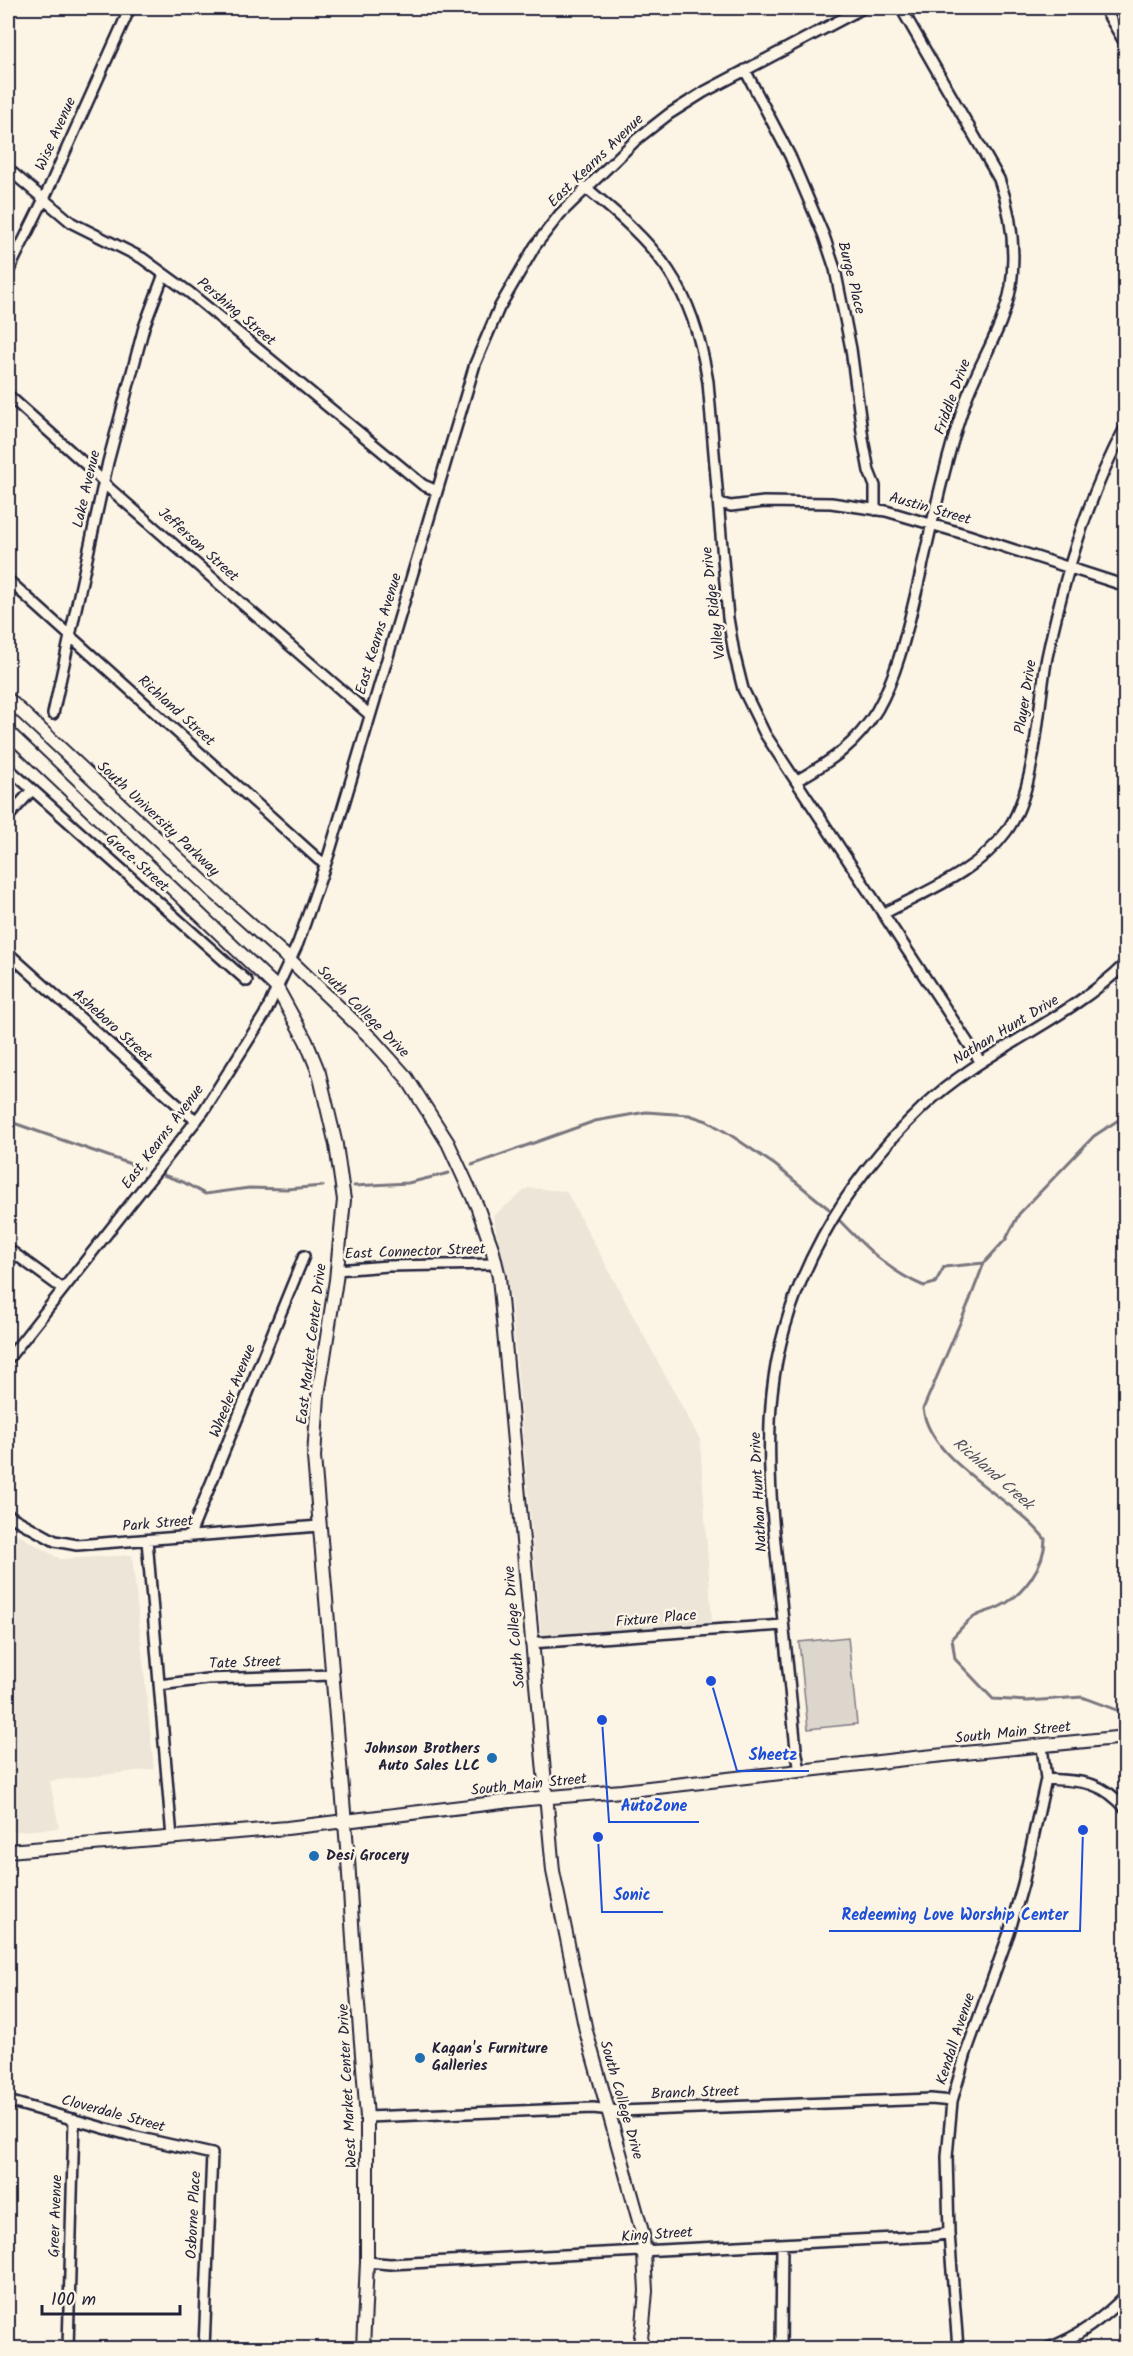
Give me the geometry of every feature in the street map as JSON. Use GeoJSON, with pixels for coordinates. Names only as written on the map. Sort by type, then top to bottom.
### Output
{"type":"FeatureCollection","features":[{"type":"Feature","properties":{"kind":"main road","name":"South University Parkway"},"geometry":{"type":"LineString","coordinates":[[8,699],[290,960]]}},
{"type":"Feature","properties":{"kind":"main road"},"geometry":{"type":"LineString","coordinates":[[8,732],[277,988]]}},
{"type":"Feature","properties":{"kind":"main road","name":"South College Drive"},"geometry":{"type":"LineString","coordinates":[[290,960],[372,1039],[406,1077],[448,1143],[477,1206],[499,1277],[553,1871],[586,2031],[610,2110],[643,2235],[646,2291],[639,2349]]}},
{"type":"Feature","properties":{"kind":"main road","name":"East Market Center Drive"},"geometry":{"type":"LineString","coordinates":[[277,988],[306,1041],[319,1072],[336,1145],[344,1200],[317,1405],[314,1457],[345,1822]]}},
{"type":"Feature","properties":{"kind":"main road","name":"South Main Street"},"geometry":{"type":"LineString","coordinates":[[8,1851],[345,1822],[547,1797],[1125,1737]]}},
{"type":"Feature","properties":{"kind":"main road","name":"West Market Center Drive"},"geometry":{"type":"LineString","coordinates":[[345,1822],[368,2117],[367,2262],[363,2349]]}},
{"type":"Feature","properties":{"kind":"street","name":"Wise Avenue"},"geometry":{"type":"LineString","coordinates":[[8,272],[44,199],[130,8]]}},
{"type":"Feature","properties":{"kind":"street","name":"East Kearns Avenue"},"geometry":{"type":"LineString","coordinates":[[8,1357],[197,1120],[265,1014],[311,909],[326,863],[475,364],[499,308],[536,246],[560,214],[585,187],[637,139],[669,114],[745,70],[863,8]]}},
{"type":"Feature","properties":{"kind":"street","name":"Friddle Drive"},"geometry":{"type":"LineString","coordinates":[[796,781],[833,760],[850,745],[877,711],[887,691],[902,650],[943,474],[974,376],[997,332],[1007,304],[1012,271],[1014,241],[1007,200],[999,179],[901,8]]}},
{"type":"Feature","properties":{"kind":"street"},"geometry":{"type":"LineString","coordinates":[[1104,8],[1125,45]]}},
{"type":"Feature","properties":{"kind":"street","name":"Burge Place"},"geometry":{"type":"LineString","coordinates":[[745,70],[790,156],[835,268],[851,349],[863,439],[869,471],[875,486],[875,510]]}},
{"type":"Feature","properties":{"kind":"street","name":"Pershing Street"},"geometry":{"type":"LineString","coordinates":[[8,170],[72,223],[142,258],[164,273],[423,485],[437,491]]}},
{"type":"Feature","properties":{"kind":"street","name":"Valley Ridge Drive"},"geometry":{"type":"LineString","coordinates":[[585,187],[624,219],[649,244],[676,282],[689,307],[702,346],[708,382],[728,618],[743,689],[765,734],[980,1061]]}},
{"type":"Feature","properties":{"kind":"street","name":"Lake Avenue"},"geometry":{"type":"LineString","coordinates":[[53,714],[108,462],[144,327],[164,273]]}},
{"type":"Feature","properties":{"kind":"street","name":"Jefferson Street"},"geometry":{"type":"LineString","coordinates":[[8,395],[104,483],[370,716]]}},
{"type":"Feature","properties":{"kind":"street","name":"Player Drive"},"geometry":{"type":"LineString","coordinates":[[883,914],[972,867],[1006,832],[1017,814],[1026,790],[1047,657],[1075,548],[1125,426]]}},
{"type":"Feature","properties":{"kind":"street","name":"Austin Street"},"geometry":{"type":"LineString","coordinates":[[719,503],[731,506],[764,502],[831,503],[875,510],[1125,586]]}},
{"type":"Feature","properties":{"kind":"street","name":"Richland Street"},"geometry":{"type":"LineString","coordinates":[[8,580],[319,860],[326,863]]}},
{"type":"Feature","properties":{"kind":"street","name":"Grace Street"},"geometry":{"type":"LineString","coordinates":[[8,768],[247,981]]}},
{"type":"Feature","properties":{"kind":"street"},"geometry":{"type":"LineString","coordinates":[[8,817],[32,790]]}},
{"type":"Feature","properties":{"kind":"street","name":"Asheboro Street"},"geometry":{"type":"LineString","coordinates":[[8,953],[197,1120]]}},
{"type":"Feature","properties":{"kind":"street","name":"Nathan Hunt Drive"},"geometry":{"type":"LineString","coordinates":[[800,1771],[783,1625],[770,1473],[771,1411],[778,1361],[793,1304],[812,1254],[865,1172],[922,1107],[980,1061],[1086,998],[1125,963]]}},
{"type":"Feature","properties":{"kind":"street"},"geometry":{"type":"LineString","coordinates":[[8,1249],[63,1289]]}},
{"type":"Feature","properties":{"kind":"street","name":"Wheeler Avenue"},"geometry":{"type":"LineString","coordinates":[[189,1537],[304,1256]]}},
{"type":"Feature","properties":{"kind":"street","name":"East Connector Street"},"geometry":{"type":"LineString","coordinates":[[336,1270],[388,1266],[495,1264]]}},
{"type":"Feature","properties":{"kind":"street","name":"Park Street"},"geometry":{"type":"LineString","coordinates":[[8,1515],[63,1544],[77,1545],[319,1526]]}},
{"type":"Feature","properties":{"kind":"street"},"geometry":{"type":"LineString","coordinates":[[147,1540],[172,1838]]}},
{"type":"Feature","properties":{"kind":"street","name":"Fixture Place"},"geometry":{"type":"LineString","coordinates":[[531,1643],[783,1625]]}},
{"type":"Feature","properties":{"kind":"street","name":"Tate Street"},"geometry":{"type":"LineString","coordinates":[[159,1685],[207,1679],[332,1675]]}},
{"type":"Feature","properties":{"kind":"street","name":"Kendall Avenue"},"geometry":{"type":"LineString","coordinates":[[958,2349],[949,2233],[947,2157],[952,2101],[966,2053],[1009,1933],[1023,1884],[1046,1779],[1042,1746]]}},
{"type":"Feature","properties":{"kind":"street"},"geometry":{"type":"LineString","coordinates":[[1046,1779],[1081,1782],[1108,1790],[1125,1809]]}},
{"type":"Feature","properties":{"kind":"street","name":"Branch Street"},"geometry":{"type":"LineString","coordinates":[[368,2117],[592,2108],[610,2110],[931,2099],[952,2101]]}},
{"type":"Feature","properties":{"kind":"street","name":"Cloverdale Street"},"geometry":{"type":"LineString","coordinates":[[8,2102],[212,2154]]}},
{"type":"Feature","properties":{"kind":"street","name":"Greer Avenue"},"geometry":{"type":"LineString","coordinates":[[68,2349],[74,2120]]}},
{"type":"Feature","properties":{"kind":"street","name":"Osborne Place"},"geometry":{"type":"LineString","coordinates":[[204,2349],[212,2154]]}},
{"type":"Feature","properties":{"kind":"street","name":"King Street"},"geometry":{"type":"LineString","coordinates":[[367,2262],[390,2264],[645,2252],[933,2236],[949,2233]]}},
{"type":"Feature","properties":{"kind":"street"},"geometry":{"type":"LineString","coordinates":[[781,2349],[783,2244]]}},
{"type":"Feature","properties":{"kind":"street"},"geometry":{"type":"LineString","coordinates":[[1048,2349],[1079,2334],[1125,2295]]}},
{"type":"Feature","properties":{"kind":"shaded area"},"geometry":{"type":"Polygon","coordinates":[[[528,1188],[566,1191],[700,1440],[712,1624],[541,1635],[511,1299],[493,1216],[528,1188]]]}},
{"type":"Feature","properties":{"kind":"shaded area"},"geometry":{"type":"Polygon","coordinates":[[[8,1529],[60,1559],[132,1555],[154,1769],[50,1781],[59,1828],[8,1832],[8,1529]]]}},
{"type":"Feature","properties":{"kind":"shaded area"},"geometry":{"type":"Polygon","coordinates":[[[848,1637],[857,1724],[808,1729],[799,1642],[848,1637]]]}},
{"type":"Feature","properties":{"kind":"waterway"},"geometry":{"type":"LineString","coordinates":[[472,1165],[595,1121],[646,1112],[689,1115],[707,1121],[729,1134],[775,1165],[829,1209]]}},
{"type":"Feature","properties":{"kind":"waterway","name":"Richland Creek"},"geometry":{"type":"LineString","coordinates":[[1117,1710],[1082,1697],[1028,1701],[993,1699],[955,1659],[952,1638],[972,1618],[1008,1602],[1024,1588],[1037,1569],[1045,1539],[1031,1524],[975,1479],[941,1447],[929,1429],[923,1409],[984,1263],[1006,1239],[1019,1214],[1094,1136],[1126,1115]]}},
{"type":"Feature","properties":{"kind":"waterway"},"geometry":{"type":"LineString","coordinates":[[8,1121],[142,1168]]}},
{"type":"Feature","properties":{"kind":"waterway"},"geometry":{"type":"LineString","coordinates":[[354,1186],[408,1183],[449,1173]]}},
{"type":"Feature","properties":{"kind":"waterway"},"geometry":{"type":"LineString","coordinates":[[163,1175],[183,1182],[205,1194],[249,1188],[286,1189],[323,1186]]}},
{"type":"Feature","properties":{"kind":"waterway"},"geometry":{"type":"LineString","coordinates":[[840,1221],[889,1266],[924,1286],[935,1283],[944,1267],[984,1263]]}},
{"type":"Feature","properties":{"kind":"place","name":"Sheetz"},"geometry":{"type":"Point","coordinates":[711,1681]}},
{"type":"Feature","properties":{"kind":"place","name":"AutoZone"},"geometry":{"type":"Point","coordinates":[602,1720]}},
{"type":"Feature","properties":{"kind":"place","name":"Johnson Brothers Auto Sales LLC"},"geometry":{"type":"Point","coordinates":[492,1758]}},
{"type":"Feature","properties":{"kind":"place","name":"Redeeming Love Worship Center"},"geometry":{"type":"Point","coordinates":[1083,1830]}},
{"type":"Feature","properties":{"kind":"place","name":"Sonic"},"geometry":{"type":"Point","coordinates":[598,1837]}},
{"type":"Feature","properties":{"kind":"place","name":"Desi Grocery"},"geometry":{"type":"Point","coordinates":[314,1856]}},
{"type":"Feature","properties":{"kind":"place","name":"Kagan's Furniture Galleries"},"geometry":{"type":"Point","coordinates":[420,2058]}}]}
